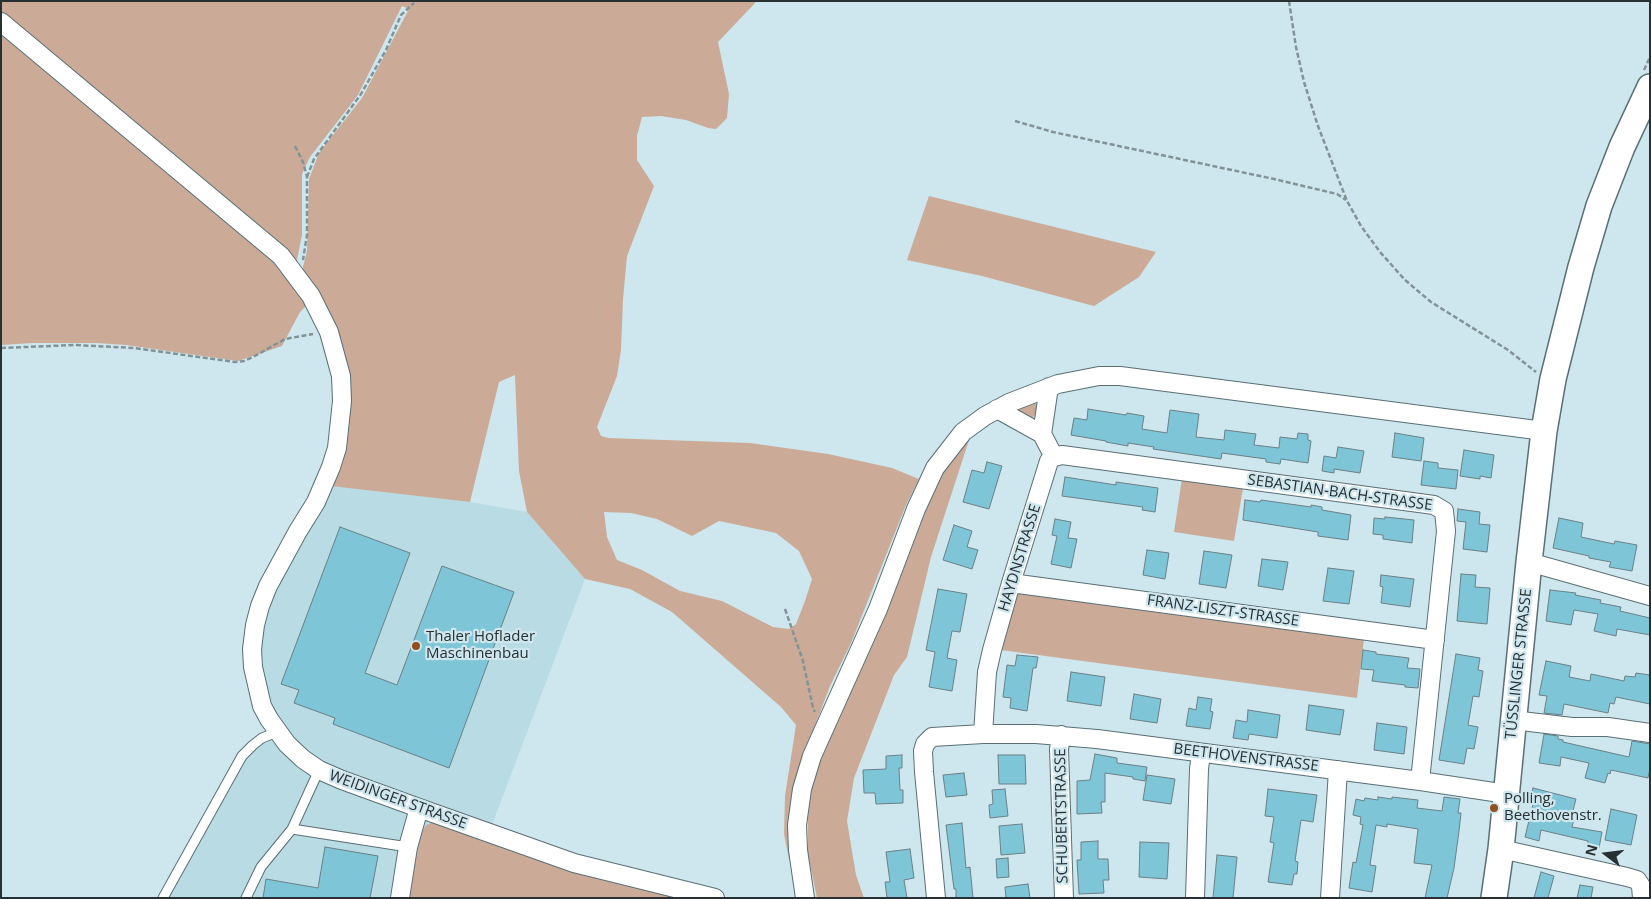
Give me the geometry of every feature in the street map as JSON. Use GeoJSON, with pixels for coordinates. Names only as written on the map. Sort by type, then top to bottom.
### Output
{"type":"FeatureCollection","features":[{"type":"Feature","properties":{"kind":"street","name":"WEIDINGER STRASSE"},"geometry":{"type":"LineString","coordinates":[[1,22],[281,256],[311,296],[329,332],[341,376],[341,422],[337,448],[316,502],[268,586],[254,625],[252,649],[257,687],[268,720],[277,732],[303,759],[319,770],[342,780],[574,863],[715,898]]}},
{"type":"Feature","properties":{"kind":"street","name":"TÜSSLINGER STRASSE"},"geometry":{"type":"LineString","coordinates":[[1494,898],[1507,794],[1529,562],[1544,431],[1553,379],[1583,258],[1622,147],[1650,87]]}},
{"type":"Feature","properties":{"kind":"street"},"geometry":{"type":"LineString","coordinates":[[805,898],[798,850],[797,825],[807,771],[824,726],[878,609],[912,518],[935,468],[963,432],[997,409],[1049,387],[1099,376],[1120,376],[1544,431]]}},
{"type":"Feature","properties":{"kind":"street"},"geometry":{"type":"LineString","coordinates":[[1042,434],[1049,387]]}},
{"type":"Feature","properties":{"kind":"street"},"geometry":{"type":"LineString","coordinates":[[997,409],[1042,434],[1054,457]]}},
{"type":"Feature","properties":{"kind":"street","name":"SEBASTIAN-BACH-STRASSE"},"geometry":{"type":"LineString","coordinates":[[1054,457],[1062,455],[1434,505],[1444,511],[1446,531],[1420,781]]}},
{"type":"Feature","properties":{"kind":"street","name":"HAYDNSTRASSE"},"geometry":{"type":"LineString","coordinates":[[983,734],[987,672],[1011,583],[1049,462],[1054,457]]}},
{"type":"Feature","properties":{"kind":"street"},"geometry":{"type":"LineString","coordinates":[[1529,562],[1650,596]]}},
{"type":"Feature","properties":{"kind":"street","name":"FRANZ-LISZT-STRASSE"},"geometry":{"type":"LineString","coordinates":[[1011,583],[1435,640]]}},
{"type":"Feature","properties":{"kind":"street"},"geometry":{"type":"LineString","coordinates":[[1513,720],[1572,727],[1608,727],[1650,733]]}},
{"type":"Feature","properties":{"kind":"street","name":"BEETHOVENSTRASSE"},"geometry":{"type":"LineString","coordinates":[[936,898],[924,772],[925,744],[932,738],[983,734],[1061,735],[1338,770],[1507,794]]}},
{"type":"Feature","properties":{"kind":"street","name":"SCHUBERTSTRASSE"},"geometry":{"type":"LineString","coordinates":[[1061,735],[1059,749],[1064,898]]}},
{"type":"Feature","properties":{"kind":"street"},"geometry":{"type":"LineString","coordinates":[[1195,898],[1201,753]]}},
{"type":"Feature","properties":{"kind":"street"},"geometry":{"type":"LineString","coordinates":[[1330,898],[1338,770]]}},
{"type":"Feature","properties":{"kind":"street"},"geometry":{"type":"LineString","coordinates":[[400,898],[408,847],[419,808]]}},
{"type":"Feature","properties":{"kind":"street"},"geometry":{"type":"LineString","coordinates":[[1501,849],[1637,880],[1641,886],[1642,898]]}},
{"type":"Feature","properties":{"kind":"lane"},"geometry":{"type":"LineString","coordinates":[[163,898],[242,756],[262,738],[277,732]]}},
{"type":"Feature","properties":{"kind":"lane"},"geometry":{"type":"LineString","coordinates":[[246,898],[261,867],[292,829],[319,770]]}},
{"type":"Feature","properties":{"kind":"lane"},"geometry":{"type":"LineString","coordinates":[[292,829],[408,847]]}},
{"type":"Feature","properties":{"kind":"path"},"geometry":{"type":"LineString","coordinates":[[1289,1],[1304,82],[1318,126],[1347,201],[1362,226],[1380,252],[1405,280],[1431,302],[1508,350],[1540,375]]}},
{"type":"Feature","properties":{"kind":"path"},"geometry":{"type":"LineString","coordinates":[[306,177],[314,159],[361,94],[386,50],[401,15],[414,3]]}},
{"type":"Feature","properties":{"kind":"path"},"geometry":{"type":"LineString","coordinates":[[1015,121],[1053,132],[1337,194],[1347,201]]}},
{"type":"Feature","properties":{"kind":"path"},"geometry":{"type":"LineString","coordinates":[[295,146],[306,177],[306,236],[304,258],[298,278]]}},
{"type":"Feature","properties":{"kind":"path"},"geometry":{"type":"LineString","coordinates":[[1,348],[75,345],[124,348],[235,362],[253,358],[285,339],[329,332]]}},
{"type":"Feature","properties":{"kind":"path"},"geometry":{"type":"LineString","coordinates":[[785,609],[803,661],[813,708],[824,726]]}},
{"type":"Feature","properties":{"kind":"shaded area"},"geometry":{"type":"Polygon","coordinates":[[[1,1],[757,1],[718,42],[729,94],[727,118],[716,129],[686,120],[661,116],[642,117],[637,136],[637,160],[654,186],[627,256],[621,350],[617,376],[597,427],[601,436],[608,438],[750,443],[828,454],[892,468],[919,479],[906,505],[851,643],[830,686],[803,757],[790,812],[788,833],[789,860],[784,834],[785,796],[796,725],[781,707],[672,612],[630,589],[585,579],[527,512],[519,471],[515,375],[499,382],[470,502],[331,486],[348,411],[302,271],[307,251],[309,179],[319,153],[362,98],[409,9],[402,6],[358,95],[310,157],[302,174],[302,235],[297,260],[290,275],[305,295],[306,306],[300,312],[282,346],[238,361],[126,345],[32,343],[1,345],[1,1]],[[604,512],[607,537],[617,560],[642,570],[680,591],[722,601],[773,627],[789,629],[796,624],[812,579],[799,551],[776,533],[719,521],[692,536],[657,519],[631,513],[604,512]]]}},
{"type":"Feature","properties":{"kind":"shaded area"},"geometry":{"type":"Polygon","coordinates":[[[929,196],[1156,252],[1139,277],[1094,306],[982,276],[907,260],[929,196]]]}},
{"type":"Feature","properties":{"kind":"shaded area"},"geometry":{"type":"Polygon","coordinates":[[[1033,400],[1037,405],[1036,414],[1031,419],[1017,414],[1017,406],[1033,400]]]}},
{"type":"Feature","properties":{"kind":"shaded area"},"geometry":{"type":"Polygon","coordinates":[[[969,440],[931,557],[907,657],[894,675],[854,778],[847,821],[856,875],[864,898],[817,898],[808,854],[808,818],[810,793],[818,762],[907,549],[945,468],[969,440]]]}},
{"type":"Feature","properties":{"kind":"shaded area"},"geometry":{"type":"Polygon","coordinates":[[[1182,478],[1243,488],[1234,541],[1174,532],[1182,478]]]}},
{"type":"Feature","properties":{"kind":"shaded area"},"geometry":{"type":"Polygon","coordinates":[[[318,484],[470,502],[527,512],[585,579],[487,838],[420,835],[409,898],[167,898],[248,754],[272,737],[246,649],[318,484]]]}},
{"type":"Feature","properties":{"kind":"shaded area"},"geometry":{"type":"Polygon","coordinates":[[[1017,593],[1364,639],[1357,698],[1001,650],[1017,593]]]}},
{"type":"Feature","properties":{"kind":"shaded area"},"geometry":{"type":"Polygon","coordinates":[[[434,822],[688,898],[409,898],[420,835],[426,825],[434,822]]]}},
{"type":"Feature","properties":{"kind":"building"},"geometry":{"type":"Polygon","coordinates":[[[1088,409],[1144,416],[1142,429],[1167,433],[1170,410],[1199,414],[1196,437],[1224,440],[1225,430],[1256,434],[1254,445],[1279,448],[1280,437],[1297,439],[1298,433],[1308,434],[1308,440],[1311,441],[1308,463],[1281,459],[1280,464],[1266,462],[1266,459],[1222,453],[1221,459],[1153,449],[1154,447],[1128,443],[1128,446],[1071,435],[1074,418],[1087,420],[1088,409]]]}},
{"type":"Feature","properties":{"kind":"building"},"geometry":{"type":"Polygon","coordinates":[[[1395,433],[1424,438],[1421,461],[1392,457],[1395,433]]]}},
{"type":"Feature","properties":{"kind":"building"},"geometry":{"type":"Polygon","coordinates":[[[1338,447],[1364,451],[1360,473],[1334,469],[1334,473],[1322,471],[1324,456],[1336,458],[1338,447]]]}},
{"type":"Feature","properties":{"kind":"building"},"geometry":{"type":"Polygon","coordinates":[[[1464,450],[1494,455],[1491,478],[1480,476],[1480,479],[1460,476],[1464,450]]]}},
{"type":"Feature","properties":{"kind":"building"},"geometry":{"type":"Polygon","coordinates":[[[1424,461],[1438,463],[1438,468],[1458,470],[1456,489],[1421,485],[1424,461]]]}},
{"type":"Feature","properties":{"kind":"building"},"geometry":{"type":"Polygon","coordinates":[[[987,462],[1002,466],[989,509],[963,502],[972,470],[984,473],[987,462]]]}},
{"type":"Feature","properties":{"kind":"building"},"geometry":{"type":"Polygon","coordinates":[[[1065,477],[1116,485],[1116,482],[1158,488],[1155,512],[1142,510],[1143,507],[1062,496],[1065,477]]]}},
{"type":"Feature","properties":{"kind":"building"},"geometry":{"type":"Polygon","coordinates":[[[1245,500],[1260,502],[1261,500],[1311,507],[1311,505],[1322,507],[1322,510],[1351,515],[1348,540],[1318,536],[1318,532],[1243,520],[1245,500]]]}},
{"type":"Feature","properties":{"kind":"building"},"geometry":{"type":"Polygon","coordinates":[[[1458,509],[1480,512],[1479,524],[1490,525],[1487,552],[1463,549],[1466,522],[1457,521],[1458,509]]]}},
{"type":"Feature","properties":{"kind":"building"},"geometry":{"type":"Polygon","coordinates":[[[1385,517],[1414,520],[1412,543],[1383,539],[1383,535],[1373,534],[1374,518],[1385,519],[1385,517]]]}},
{"type":"Feature","properties":{"kind":"building"},"geometry":{"type":"Polygon","coordinates":[[[1559,518],[1583,523],[1581,537],[1614,544],[1615,541],[1637,545],[1632,571],[1609,567],[1611,562],[1553,548],[1559,518]]]}},
{"type":"Feature","properties":{"kind":"building"},"geometry":{"type":"Polygon","coordinates":[[[1055,519],[1071,522],[1068,538],[1077,539],[1071,568],[1051,564],[1057,536],[1052,535],[1055,519]]]}},
{"type":"Feature","properties":{"kind":"building"},"geometry":{"type":"Polygon","coordinates":[[[954,525],[972,531],[967,547],[978,550],[972,569],[943,560],[954,525]]]}},
{"type":"Feature","properties":{"kind":"building"},"geometry":{"type":"Polygon","coordinates":[[[340,527],[410,553],[365,673],[397,685],[442,566],[514,592],[449,768],[333,724],[335,718],[294,703],[299,690],[281,684],[340,527]]]}},
{"type":"Feature","properties":{"kind":"building"},"geometry":{"type":"Polygon","coordinates":[[[1147,550],[1169,553],[1165,579],[1143,575],[1147,550]]]}},
{"type":"Feature","properties":{"kind":"building"},"geometry":{"type":"Polygon","coordinates":[[[1204,551],[1232,555],[1226,588],[1199,584],[1204,551]]]}},
{"type":"Feature","properties":{"kind":"building"},"geometry":{"type":"Polygon","coordinates":[[[1262,559],[1288,562],[1283,590],[1258,586],[1262,559]]]}},
{"type":"Feature","properties":{"kind":"building"},"geometry":{"type":"Polygon","coordinates":[[[1328,568],[1354,571],[1349,604],[1323,601],[1328,568]]]}},
{"type":"Feature","properties":{"kind":"building"},"geometry":{"type":"Polygon","coordinates":[[[1461,574],[1476,575],[1475,587],[1490,588],[1487,624],[1457,621],[1461,574]]]}},
{"type":"Feature","properties":{"kind":"building"},"geometry":{"type":"Polygon","coordinates":[[[1381,575],[1414,579],[1410,607],[1381,603],[1383,587],[1380,586],[1381,575]]]}},
{"type":"Feature","properties":{"kind":"building"},"geometry":{"type":"Polygon","coordinates":[[[938,589],[967,594],[960,632],[952,631],[947,658],[957,660],[952,691],[929,687],[935,652],[926,650],[938,589]]]}},
{"type":"Feature","properties":{"kind":"building"},"geometry":{"type":"Polygon","coordinates":[[[1550,590],[1576,593],[1575,595],[1601,600],[1600,603],[1621,607],[1620,611],[1650,618],[1650,635],[1617,629],[1616,636],[1594,631],[1598,614],[1574,610],[1571,625],[1546,621],[1550,590]]]}},
{"type":"Feature","properties":{"kind":"building"},"geometry":{"type":"Polygon","coordinates":[[[1363,650],[1376,652],[1376,654],[1409,658],[1407,668],[1420,669],[1418,688],[1372,681],[1374,670],[1361,669],[1363,650]]]}},
{"type":"Feature","properties":{"kind":"building"},"geometry":{"type":"Polygon","coordinates":[[[1456,654],[1480,658],[1478,670],[1483,671],[1479,697],[1473,696],[1468,725],[1478,727],[1474,749],[1467,748],[1464,764],[1439,760],[1456,654]]]}},
{"type":"Feature","properties":{"kind":"building"},"geometry":{"type":"Polygon","coordinates":[[[1017,655],[1038,657],[1036,668],[1033,668],[1027,711],[1010,708],[1011,698],[1003,697],[1007,665],[1015,666],[1017,655]]]}},
{"type":"Feature","properties":{"kind":"building"},"geometry":{"type":"Polygon","coordinates":[[[1546,661],[1571,666],[1569,677],[1590,681],[1591,674],[1624,681],[1625,676],[1635,677],[1636,673],[1650,675],[1650,704],[1616,697],[1614,704],[1610,703],[1608,713],[1564,704],[1562,715],[1544,713],[1547,696],[1539,695],[1546,661]]]}},
{"type":"Feature","properties":{"kind":"building"},"geometry":{"type":"Polygon","coordinates":[[[1071,672],[1105,677],[1101,706],[1067,701],[1071,672]]]}},
{"type":"Feature","properties":{"kind":"building"},"geometry":{"type":"Polygon","coordinates":[[[1134,694],[1161,699],[1157,723],[1130,719],[1134,694]]]}},
{"type":"Feature","properties":{"kind":"building"},"geometry":{"type":"Polygon","coordinates":[[[1198,697],[1212,699],[1210,711],[1213,712],[1210,729],[1186,726],[1189,708],[1196,710],[1198,697]]]}},
{"type":"Feature","properties":{"kind":"building"},"geometry":{"type":"Polygon","coordinates":[[[1309,705],[1344,710],[1340,735],[1306,730],[1309,705]]]}},
{"type":"Feature","properties":{"kind":"building"},"geometry":{"type":"Polygon","coordinates":[[[1248,710],[1280,715],[1277,738],[1249,734],[1248,740],[1233,738],[1236,720],[1247,722],[1248,710]]]}},
{"type":"Feature","properties":{"kind":"building"},"geometry":{"type":"Polygon","coordinates":[[[1377,723],[1407,727],[1404,754],[1374,750],[1377,723]]]}},
{"type":"Feature","properties":{"kind":"building"},"geometry":{"type":"Polygon","coordinates":[[[1544,734],[1558,736],[1558,739],[1563,740],[1563,742],[1629,757],[1632,741],[1650,744],[1648,778],[1611,770],[1605,783],[1585,778],[1589,763],[1561,757],[1560,766],[1539,763],[1544,734]]]}},
{"type":"Feature","properties":{"kind":"building"},"geometry":{"type":"Polygon","coordinates":[[[1095,754],[1117,758],[1117,763],[1147,767],[1145,781],[1133,779],[1133,777],[1105,773],[1105,802],[1101,802],[1102,813],[1077,814],[1077,781],[1090,780],[1095,754]]]}},
{"type":"Feature","properties":{"kind":"building"},"geometry":{"type":"Polygon","coordinates":[[[902,755],[902,768],[899,768],[900,790],[903,790],[903,803],[876,804],[875,793],[864,793],[863,770],[886,769],[886,756],[902,755]]]}},
{"type":"Feature","properties":{"kind":"building"},"geometry":{"type":"Polygon","coordinates":[[[998,755],[1025,755],[1026,784],[999,784],[998,755]]]}},
{"type":"Feature","properties":{"kind":"building"},"geometry":{"type":"Polygon","coordinates":[[[964,773],[967,795],[946,797],[943,775],[964,773]]]}},
{"type":"Feature","properties":{"kind":"building"},"geometry":{"type":"Polygon","coordinates":[[[1147,775],[1175,779],[1171,804],[1143,800],[1147,775]]]}},
{"type":"Feature","properties":{"kind":"building"},"geometry":{"type":"Polygon","coordinates":[[[1533,788],[1576,799],[1571,818],[1574,819],[1572,827],[1602,832],[1599,848],[1587,846],[1588,841],[1541,830],[1539,841],[1525,837],[1534,800],[1530,799],[1533,788]]]}},
{"type":"Feature","properties":{"kind":"building"},"geometry":{"type":"Polygon","coordinates":[[[1005,789],[1008,816],[990,818],[989,805],[993,804],[992,790],[1005,789]]]}},
{"type":"Feature","properties":{"kind":"building"},"geometry":{"type":"Polygon","coordinates":[[[1268,789],[1317,795],[1313,822],[1301,820],[1295,861],[1298,862],[1297,874],[1294,874],[1292,885],[1268,882],[1274,843],[1270,842],[1274,817],[1265,816],[1268,789]]]}},
{"type":"Feature","properties":{"kind":"building"},"geometry":{"type":"Polygon","coordinates":[[[1378,797],[1418,800],[1417,808],[1442,811],[1444,797],[1460,799],[1458,813],[1461,813],[1459,831],[1454,868],[1447,898],[1425,898],[1432,865],[1414,863],[1418,829],[1387,824],[1387,827],[1376,825],[1370,865],[1376,866],[1372,892],[1349,888],[1353,862],[1356,863],[1363,825],[1360,824],[1361,817],[1353,815],[1356,799],[1364,801],[1365,798],[1378,800],[1378,797]]]}},
{"type":"Feature","properties":{"kind":"building"},"geometry":{"type":"Polygon","coordinates":[[[1611,809],[1637,815],[1631,845],[1605,840],[1611,809]]]}},
{"type":"Feature","properties":{"kind":"building"},"geometry":{"type":"Polygon","coordinates":[[[962,823],[966,868],[970,867],[973,898],[956,898],[956,889],[954,889],[946,825],[962,823]]]}},
{"type":"Feature","properties":{"kind":"building"},"geometry":{"type":"Polygon","coordinates":[[[1022,824],[1025,853],[1001,855],[999,826],[1022,824]]]}},
{"type":"Feature","properties":{"kind":"building"},"geometry":{"type":"Polygon","coordinates":[[[1098,841],[1098,859],[1108,859],[1109,880],[1103,880],[1104,893],[1079,894],[1077,860],[1081,860],[1081,842],[1098,841]]]}},
{"type":"Feature","properties":{"kind":"building"},"geometry":{"type":"Polygon","coordinates":[[[1140,842],[1169,843],[1167,879],[1139,877],[1140,842]]]}},
{"type":"Feature","properties":{"kind":"building"},"geometry":{"type":"Polygon","coordinates":[[[325,847],[378,856],[370,898],[263,898],[266,879],[318,888],[325,847]]]}},
{"type":"Feature","properties":{"kind":"building"},"geometry":{"type":"Polygon","coordinates":[[[910,849],[914,878],[904,880],[907,898],[887,898],[885,882],[890,882],[886,852],[910,849]]]}},
{"type":"Feature","properties":{"kind":"building"},"geometry":{"type":"Polygon","coordinates":[[[1217,855],[1237,857],[1233,898],[1213,898],[1217,855]]]}},
{"type":"Feature","properties":{"kind":"building"},"geometry":{"type":"Polygon","coordinates":[[[1008,858],[1009,877],[997,878],[996,859],[1008,858]]]}},
{"type":"Feature","properties":{"kind":"building"},"geometry":{"type":"Polygon","coordinates":[[[1541,872],[1554,876],[1548,898],[1534,898],[1541,872]]]}},
{"type":"Feature","properties":{"kind":"building"},"geometry":{"type":"Polygon","coordinates":[[[1028,884],[1030,898],[1006,898],[1005,887],[1028,884]]]}},
{"type":"Feature","properties":{"kind":"building"},"geometry":{"type":"Polygon","coordinates":[[[1580,885],[1593,887],[1591,898],[1577,898],[1580,885]]]}},
{"type":"Feature","properties":{"kind":"place","name":"Thaler Hoflader Maschinenbau"},"geometry":{"type":"Point","coordinates":[416,646]}},
{"type":"Feature","properties":{"kind":"place","name":"Polling, Beethovenstr."},"geometry":{"type":"Point","coordinates":[1494,808]}}]}
